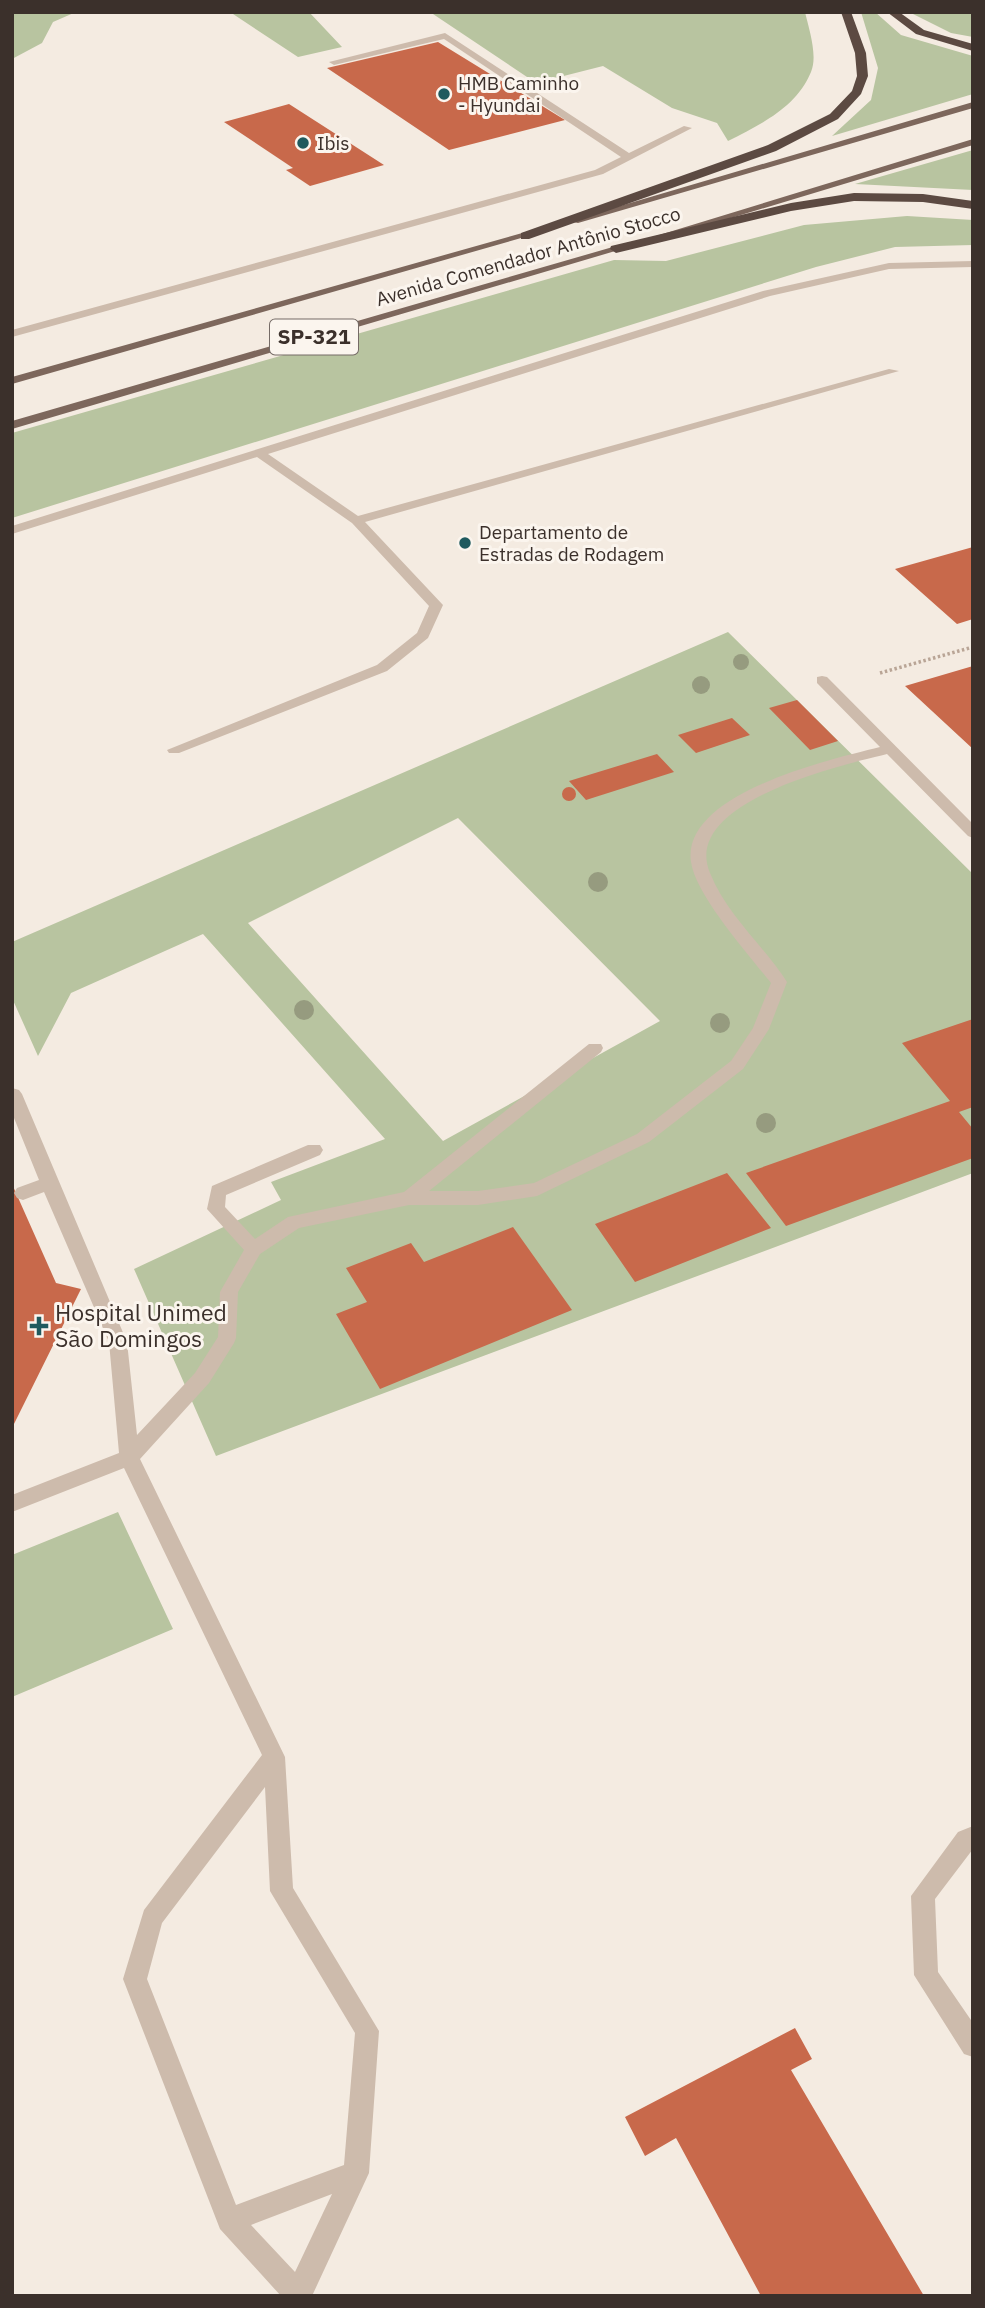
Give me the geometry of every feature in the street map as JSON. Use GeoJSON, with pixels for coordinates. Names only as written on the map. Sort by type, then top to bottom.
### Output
{"type":"FeatureCollection","features":[{"type":"Feature","properties":{"kind":"highway"},"geometry":{"type":"LineString","coordinates":[[525,236],[772,148],[807,133],[833,117],[852,99],[862,80],[863,61],[846,12]]}},
{"type":"Feature","properties":{"kind":"highway"},"geometry":{"type":"LineString","coordinates":[[892,12],[920,32],[973,48]]}},
{"type":"Feature","properties":{"kind":"highway"},"geometry":{"type":"LineString","coordinates":[[616,249],[791,207],[854,197],[923,198],[973,205]]}},
{"type":"Feature","properties":{"kind":"main road","name":"Avenida Comendador Antônio Stocco"},"geometry":{"type":"LineString","coordinates":[[12,381],[525,236],[973,105]]}},
{"type":"Feature","properties":{"kind":"main road","name":"Avenida Comendador Antônio Stocco"},"geometry":{"type":"LineString","coordinates":[[12,425],[973,142]]}},
{"type":"Feature","properties":{"kind":"street"},"geometry":{"type":"LineString","coordinates":[[334,62],[445,36],[629,158]]}},
{"type":"Feature","properties":{"kind":"street"},"geometry":{"type":"LineString","coordinates":[[12,334],[599,172],[687,128]]}},
{"type":"Feature","properties":{"kind":"street"},"geometry":{"type":"LineString","coordinates":[[12,530],[768,293],[889,266],[973,264]]}},
{"type":"Feature","properties":{"kind":"street"},"geometry":{"type":"LineString","coordinates":[[356,520],[893,371]]}},
{"type":"Feature","properties":{"kind":"street"},"geometry":{"type":"LineString","coordinates":[[174,750],[382,668],[423,635],[436,605],[356,520],[259,453]]}},
{"type":"Feature","properties":{"kind":"street"},"geometry":{"type":"LineString","coordinates":[[822,680],[973,833]]}},
{"type":"Feature","properties":{"kind":"street"},"geometry":{"type":"LineString","coordinates":[[12,1504],[129,1457],[202,1378],[227,1338],[229,1292],[254,1249],[294,1222],[409,1198],[478,1198],[537,1189],[643,1138],[737,1065],[761,1029],[779,982],[711,892],[697,860],[702,837],[714,819],[752,794],[790,776],[890,749]]}},
{"type":"Feature","properties":{"kind":"street"},"geometry":{"type":"LineString","coordinates":[[409,1198],[596,1048]]}},
{"type":"Feature","properties":{"kind":"street"},"geometry":{"type":"LineString","coordinates":[[13,1094],[118,1342],[129,1457],[274,1757],[282,1891],[367,2031],[356,2173],[298,2295],[229,2220],[135,1979],[152,1918],[274,1757]]}},
{"type":"Feature","properties":{"kind":"street"},"geometry":{"type":"LineString","coordinates":[[254,1249],[216,1209],[218,1191],[314,1150]]}},
{"type":"Feature","properties":{"kind":"street"},"geometry":{"type":"LineString","coordinates":[[23,1194],[49,1183]]}},
{"type":"Feature","properties":{"kind":"street"},"geometry":{"type":"LineString","coordinates":[[973,1837],[967,1840],[923,1896],[926,1975],[973,2045]]}},
{"type":"Feature","properties":{"kind":"street"},"geometry":{"type":"LineString","coordinates":[[229,2220],[356,2173]]}},
{"type":"Feature","properties":{"kind":"path"},"geometry":{"type":"LineString","coordinates":[[880,673],[973,647]]}},
{"type":"Feature","properties":{"kind":"green space"},"geometry":{"type":"Polygon","coordinates":[[[12,12],[76,12],[53,22],[42,43],[12,59],[12,12]]]}},
{"type":"Feature","properties":{"kind":"green space"},"geometry":{"type":"Polygon","coordinates":[[[230,12],[309,12],[342,47],[298,57],[230,12]]]}},
{"type":"Feature","properties":{"kind":"green space"},"geometry":{"type":"Polygon","coordinates":[[[430,12],[805,12],[812,42],[813,66],[804,85],[787,105],[765,121],[728,141],[717,123],[672,108],[603,66],[536,83],[430,12]]]}},
{"type":"Feature","properties":{"kind":"green space"},"geometry":{"type":"Polygon","coordinates":[[[861,12],[875,12],[901,35],[973,56],[973,94],[832,136],[871,100],[878,68],[861,12]]]}},
{"type":"Feature","properties":{"kind":"green space"},"geometry":{"type":"Polygon","coordinates":[[[909,12],[973,12],[973,37],[951,33],[909,12]]]}},
{"type":"Feature","properties":{"kind":"green space"},"geometry":{"type":"Polygon","coordinates":[[[973,150],[973,190],[855,184],[973,150]]]}},
{"type":"Feature","properties":{"kind":"green space"},"geometry":{"type":"Polygon","coordinates":[[[907,216],[973,220],[973,245],[895,247],[816,267],[12,518],[12,433],[614,260],[666,261],[804,225],[907,216]]]}},
{"type":"Feature","properties":{"kind":"green space"},"geometry":{"type":"Polygon","coordinates":[[[728,632],[973,874],[973,1173],[216,1456],[134,1269],[281,1200],[271,1182],[385,1139],[203,934],[71,993],[38,1056],[12,998],[12,942],[728,632]],[[458,818],[248,923],[443,1141],[660,1021],[458,818]]]}},
{"type":"Feature","properties":{"kind":"green space"},"geometry":{"type":"Polygon","coordinates":[[[118,1512],[173,1629],[12,1697],[12,1555],[118,1512]]]}},
{"type":"Feature","properties":{"kind":"building","name":"HMB Caminho - Hyundai"},"geometry":{"type":"Polygon","coordinates":[[[438,42],[565,120],[449,150],[327,68],[438,42]]]}},
{"type":"Feature","properties":{"kind":"building","name":"Ibis"},"geometry":{"type":"Polygon","coordinates":[[[289,104],[384,165],[310,186],[286,170],[293,168],[224,122],[289,104]]]}},
{"type":"Feature","properties":{"kind":"building"},"geometry":{"type":"Polygon","coordinates":[[[973,547],[973,619],[957,624],[895,569],[973,547]]]}},
{"type":"Feature","properties":{"kind":"building"},"geometry":{"type":"Polygon","coordinates":[[[973,666],[973,749],[905,686],[973,666]]]}},
{"type":"Feature","properties":{"kind":"building"},"geometry":{"type":"Polygon","coordinates":[[[797,700],[838,741],[810,750],[769,708],[797,700]]]}},
{"type":"Feature","properties":{"kind":"building"},"geometry":{"type":"Polygon","coordinates":[[[732,718],[750,735],[696,753],[678,735],[732,718]]]}},
{"type":"Feature","properties":{"kind":"building"},"geometry":{"type":"Polygon","coordinates":[[[657,754],[674,772],[586,800],[569,781],[657,754]]]}},
{"type":"Feature","properties":{"kind":"building"},"geometry":{"type":"Polygon","coordinates":[[[569,787],[574,789],[574,799],[569,801],[564,799],[562,794],[564,789],[569,787]]]}},
{"type":"Feature","properties":{"kind":"building"},"geometry":{"type":"Polygon","coordinates":[[[973,1019],[973,1107],[959,1112],[973,1129],[973,1158],[786,1226],[746,1173],[950,1101],[902,1043],[973,1019]]]}},
{"type":"Feature","properties":{"kind":"building"},"geometry":{"type":"Polygon","coordinates":[[[727,1173],[771,1228],[635,1282],[595,1224],[727,1173]]]}},
{"type":"Feature","properties":{"kind":"building"},"geometry":{"type":"Polygon","coordinates":[[[12,1184],[56,1283],[81,1289],[12,1428],[12,1184]]]}},
{"type":"Feature","properties":{"kind":"building"},"geometry":{"type":"Polygon","coordinates":[[[513,1227],[572,1310],[380,1389],[336,1314],[367,1302],[346,1268],[411,1243],[424,1262],[513,1227]]]}},
{"type":"Feature","properties":{"kind":"building"},"geometry":{"type":"Polygon","coordinates":[[[795,2028],[812,2059],[791,2070],[924,2296],[761,2296],[676,2138],[645,2156],[625,2117],[795,2028]]]}},
{"type":"Feature","properties":{"kind":"place","name":"HMB Caminho - Hyundai"},"geometry":{"type":"Point","coordinates":[444,94]}},
{"type":"Feature","properties":{"kind":"place","name":"Ibis"},"geometry":{"type":"Point","coordinates":[303,143]}},
{"type":"Feature","properties":{"kind":"place","name":"Departamento de Estradas de Rodagem"},"geometry":{"type":"Point","coordinates":[465,543]}},
{"type":"Feature","properties":{"kind":"place","name":"Hospital Unimed São Domingos"},"geometry":{"type":"Point","coordinates":[39,1326]}}]}
